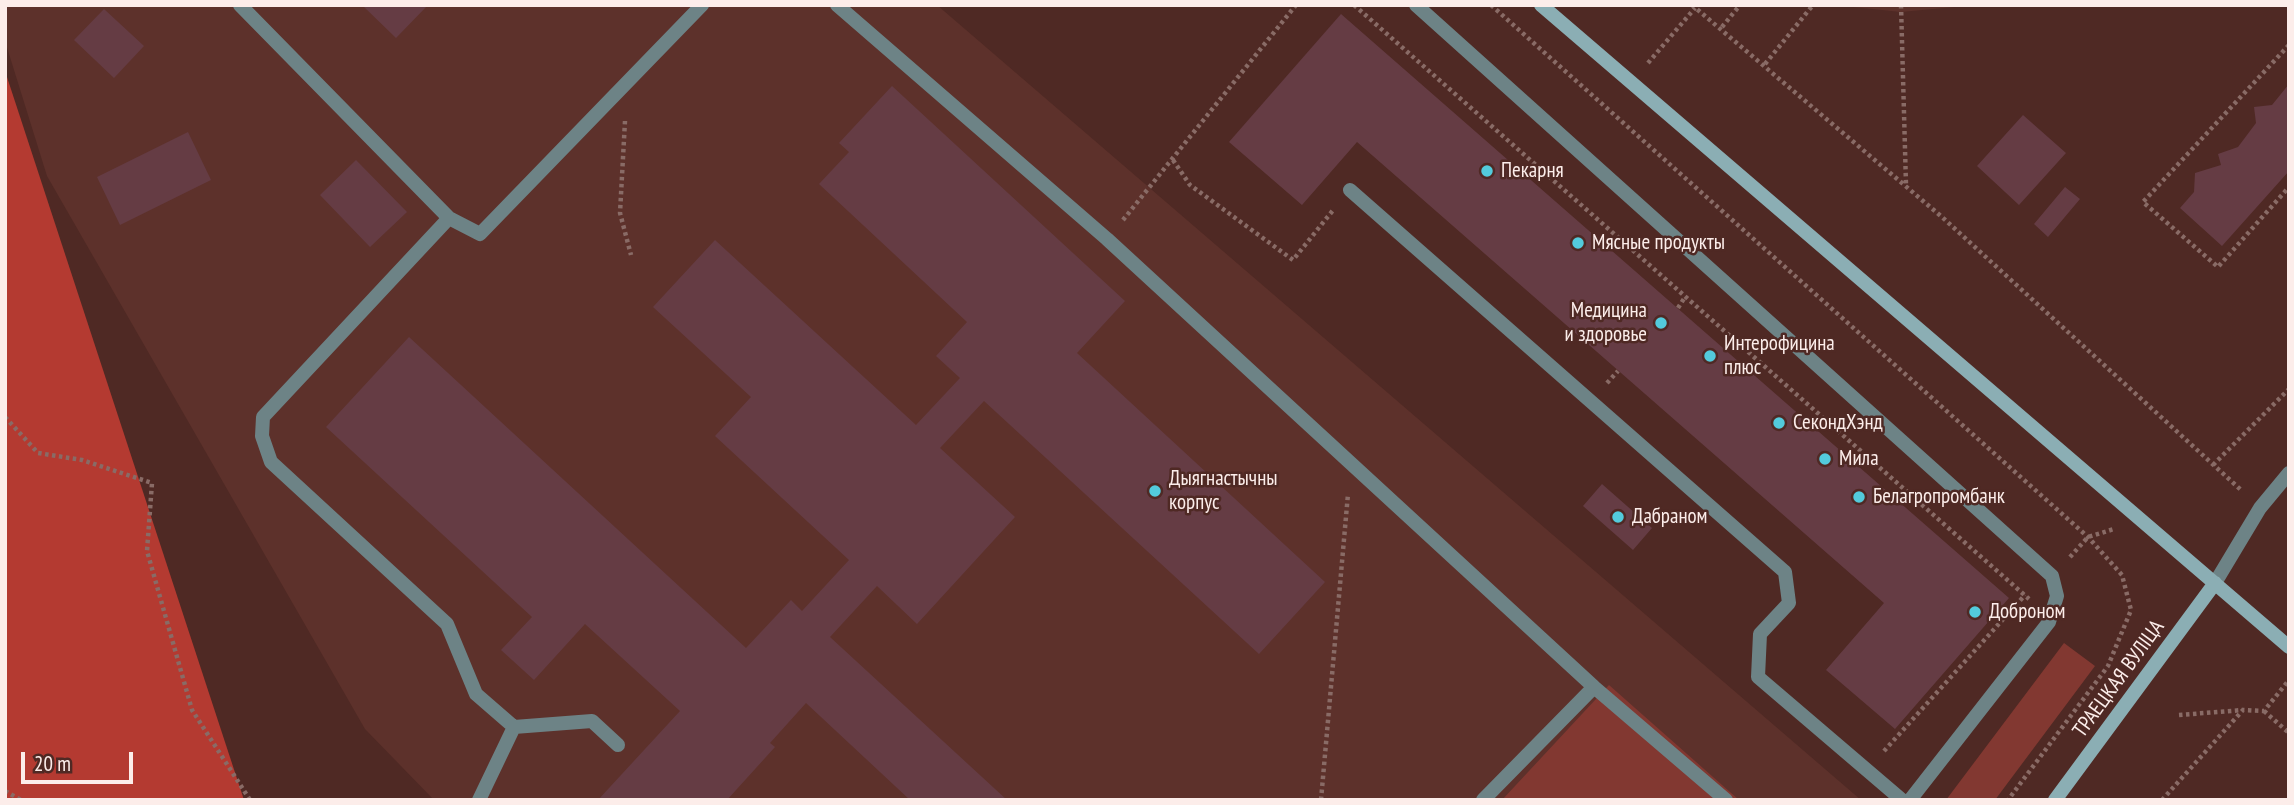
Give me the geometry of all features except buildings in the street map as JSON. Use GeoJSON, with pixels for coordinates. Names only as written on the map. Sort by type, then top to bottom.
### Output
{"type":"FeatureCollection","features":[{"type":"Feature","properties":{"kind":"main road"},"geometry":{"type":"LineString","coordinates":[[1541,5],[2289,647]]}},
{"type":"Feature","properties":{"kind":"main road","name":"ТРАЕЦКАЯ ВУЛІЦА"},"geometry":{"type":"LineString","coordinates":[[2055,800],[2215,583]]}},
{"type":"Feature","properties":{"kind":"street"},"geometry":{"type":"LineString","coordinates":[[240,5],[449,218],[480,234],[702,5]]}},
{"type":"Feature","properties":{"kind":"street"},"geometry":{"type":"LineString","coordinates":[[837,5],[1107,239],[1351,460],[1594,687],[1726,800]]}},
{"type":"Feature","properties":{"kind":"street"},"geometry":{"type":"LineString","coordinates":[[1416,5],[2052,576],[2057,596],[2049,622],[1910,800]]}},
{"type":"Feature","properties":{"kind":"street"},"geometry":{"type":"LineString","coordinates":[[1350,190],[1784,572],[1789,603],[1760,634],[1758,677],[1902,800]]}},
{"type":"Feature","properties":{"kind":"street"},"geometry":{"type":"LineString","coordinates":[[449,218],[263,417],[262,436],[271,462],[447,624],[476,694],[514,727],[592,721],[618,745]]}},
{"type":"Feature","properties":{"kind":"street"},"geometry":{"type":"LineString","coordinates":[[2215,583],[2260,508],[2289,473]]}},
{"type":"Feature","properties":{"kind":"street"},"geometry":{"type":"LineString","coordinates":[[1483,800],[1594,687]]}},
{"type":"Feature","properties":{"kind":"street"},"geometry":{"type":"LineString","coordinates":[[479,800],[514,727]]}},
{"type":"Feature","properties":{"kind":"path"},"geometry":{"type":"LineString","coordinates":[[1107,239],[1296,5]]}},
{"type":"Feature","properties":{"kind":"path"},"geometry":{"type":"LineString","coordinates":[[1354,5],[2033,602]]}},
{"type":"Feature","properties":{"kind":"path"},"geometry":{"type":"LineString","coordinates":[[1492,5],[2088,537],[2122,575],[2131,610],[2108,666],[2008,800]]}},
{"type":"Feature","properties":{"kind":"path"},"geometry":{"type":"LineString","coordinates":[[1722,27],[1740,5]]}},
{"type":"Feature","properties":{"kind":"path"},"geometry":{"type":"LineString","coordinates":[[1765,64],[1813,5]]}},
{"type":"Feature","properties":{"kind":"path"},"geometry":{"type":"LineString","coordinates":[[1900,5],[1906,186]]}},
{"type":"Feature","properties":{"kind":"path"},"geometry":{"type":"LineString","coordinates":[[1631,83],[1694,7],[1722,27],[1906,186],[2260,508]]}},
{"type":"Feature","properties":{"kind":"path"},"geometry":{"type":"LineString","coordinates":[[2289,45],[2143,202],[2218,267],[2289,187]]}},
{"type":"Feature","properties":{"kind":"path"},"geometry":{"type":"LineString","coordinates":[[628,82],[620,213],[631,255]]}},
{"type":"Feature","properties":{"kind":"path"},"geometry":{"type":"LineString","coordinates":[[1172,160],[1190,185],[1293,260],[1350,190]]}},
{"type":"Feature","properties":{"kind":"path"},"geometry":{"type":"LineString","coordinates":[[1678,307],[1685,297]]}},
{"type":"Feature","properties":{"kind":"path"},"geometry":{"type":"LineString","coordinates":[[2213,465],[2289,388]]}},
{"type":"Feature","properties":{"kind":"path"},"geometry":{"type":"LineString","coordinates":[[5,416],[38,453],[82,460],[152,483],[148,551],[192,710],[250,800]]}},
{"type":"Feature","properties":{"kind":"path"},"geometry":{"type":"LineString","coordinates":[[1321,800],[1351,460]]}},
{"type":"Feature","properties":{"kind":"path"},"geometry":{"type":"LineString","coordinates":[[2009,581],[2052,576],[2088,537],[2142,521]]}},
{"type":"Feature","properties":{"kind":"path"},"geometry":{"type":"LineString","coordinates":[[1877,758],[2025,595]]}},
{"type":"Feature","properties":{"kind":"path"},"geometry":{"type":"LineString","coordinates":[[2263,711],[2289,680]]}},
{"type":"Feature","properties":{"kind":"path"},"geometry":{"type":"LineString","coordinates":[[2162,800],[2244,710]]}},
{"type":"Feature","properties":{"kind":"path"},"geometry":{"type":"LineString","coordinates":[[2179,715],[2263,711],[2289,733]]}},
{"type":"Feature","properties":{"kind":"path"},"geometry":{"type":"LineString","coordinates":[[5,790],[21,800]]}},
{"type":"Feature","properties":{"kind":"shaded area"},"geometry":{"type":"Polygon","coordinates":[[[5,5],[937,5],[1861,800],[434,800],[365,729],[47,176],[5,41],[5,5]]]}},
{"type":"Feature","properties":{"kind":"shaded area"},"geometry":{"type":"Polygon","coordinates":[[[1834,5],[1976,5],[1901,12],[1834,5]]]}},
{"type":"Feature","properties":{"kind":"shaded area"},"geometry":{"type":"Polygon","coordinates":[[[5,71],[244,800],[5,800],[5,71]]]}},
{"type":"Feature","properties":{"kind":"shaded area"},"geometry":{"type":"Polygon","coordinates":[[[2064,643],[2095,666],[1995,800],[1946,800],[2064,643]]]}},
{"type":"Feature","properties":{"kind":"shaded area"},"geometry":{"type":"Polygon","coordinates":[[[1609,685],[1739,800],[1502,800],[1609,685]]]}},
{"type":"Feature","properties":{"kind":"place","name":"Пекарня"},"geometry":{"type":"Point","coordinates":[1487,171]}},
{"type":"Feature","properties":{"kind":"place","name":"Мясные продукты"},"geometry":{"type":"Point","coordinates":[1578,243]}},
{"type":"Feature","properties":{"kind":"place","name":"Медицина и здоровье"},"geometry":{"type":"Point","coordinates":[1661,323]}},
{"type":"Feature","properties":{"kind":"place","name":"Интерофицина плюс"},"geometry":{"type":"Point","coordinates":[1710,356]}},
{"type":"Feature","properties":{"kind":"place","name":"СекондХэнд"},"geometry":{"type":"Point","coordinates":[1779,423]}},
{"type":"Feature","properties":{"kind":"place","name":"Мила"},"geometry":{"type":"Point","coordinates":[1825,459]}},
{"type":"Feature","properties":{"kind":"place","name":"Дыягнастычны корпус"},"geometry":{"type":"Point","coordinates":[1155,491]}},
{"type":"Feature","properties":{"kind":"place","name":"Белагропромбанк"},"geometry":{"type":"Point","coordinates":[1859,497]}},
{"type":"Feature","properties":{"kind":"place","name":"Дабраном"},"geometry":{"type":"Point","coordinates":[1618,517]}},
{"type":"Feature","properties":{"kind":"place","name":"Доброном"},"geometry":{"type":"Point","coordinates":[1975,612]}}]}
